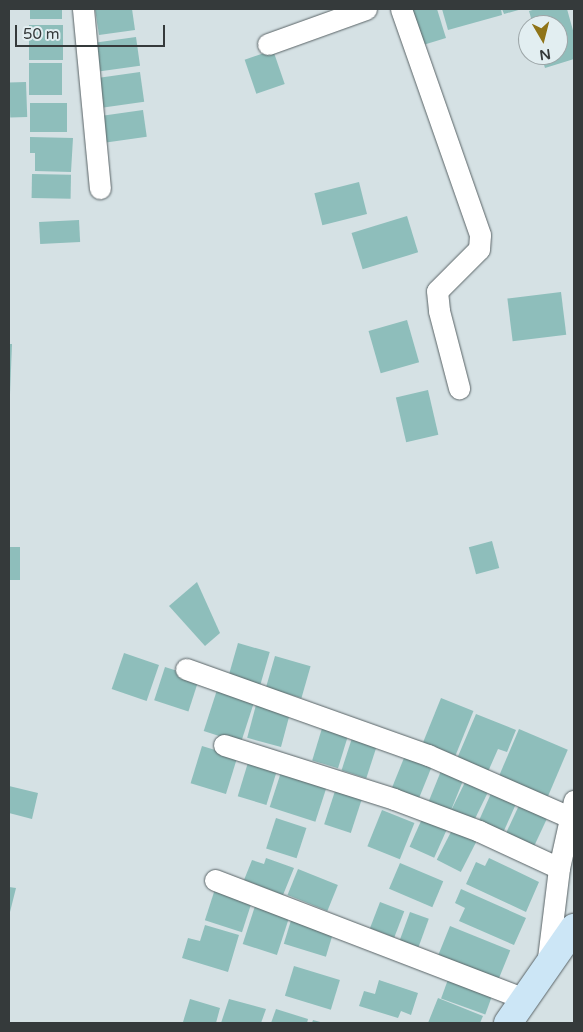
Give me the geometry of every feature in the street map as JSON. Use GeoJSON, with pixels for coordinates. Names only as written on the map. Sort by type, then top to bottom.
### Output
{"type":"FeatureCollection","features":[{"type":"Feature","properties":{"kind":"street"},"geometry":{"type":"LineString","coordinates":[[83,9],[100,188]]}},
{"type":"Feature","properties":{"kind":"street"},"geometry":{"type":"LineString","coordinates":[[268,44],[366,9]]}},
{"type":"Feature","properties":{"kind":"street"},"geometry":{"type":"LineString","coordinates":[[401,9],[480,235],[479,249],[437,291],[439,312],[459,388]]}},
{"type":"Feature","properties":{"kind":"street"},"geometry":{"type":"LineString","coordinates":[[186,669],[428,755],[572,809],[559,868],[546,968]]}},
{"type":"Feature","properties":{"kind":"street"},"geometry":{"type":"LineString","coordinates":[[224,745],[394,799],[479,831],[559,868]]}},
{"type":"Feature","properties":{"kind":"street"},"geometry":{"type":"LineString","coordinates":[[215,880],[519,1012],[546,968],[574,928]]}},
{"type":"Feature","properties":{"kind":"building"},"geometry":{"type":"Polygon","coordinates":[[[30,9],[62,9],[62,19],[30,19],[30,9]]]}},
{"type":"Feature","properties":{"kind":"building"},"geometry":{"type":"Polygon","coordinates":[[[95,9],[132,9],[135,30],[99,35],[95,9]]]}},
{"type":"Feature","properties":{"kind":"building"},"geometry":{"type":"Polygon","coordinates":[[[412,9],[437,9],[446,38],[423,45],[412,9]]]}},
{"type":"Feature","properties":{"kind":"building"},"geometry":{"type":"Polygon","coordinates":[[[442,9],[501,9],[502,15],[448,30],[442,9]]]}},
{"type":"Feature","properties":{"kind":"building"},"geometry":{"type":"Polygon","coordinates":[[[502,9],[522,9],[504,14],[502,9]]]}},
{"type":"Feature","properties":{"kind":"building"},"geometry":{"type":"Polygon","coordinates":[[[536,9],[567,9],[574,34],[574,59],[568,61],[568,15],[530,15],[529,11],[536,9]]]}},
{"type":"Feature","properties":{"kind":"building"},"geometry":{"type":"Polygon","coordinates":[[[29,25],[63,25],[63,60],[29,60],[29,25]]]}},
{"type":"Feature","properties":{"kind":"building"},"geometry":{"type":"Polygon","coordinates":[[[136,37],[140,66],[100,71],[96,43],[136,37]]]}},
{"type":"Feature","properties":{"kind":"building"},"geometry":{"type":"Polygon","coordinates":[[[273,50],[285,84],[256,94],[245,60],[273,50]]]}},
{"type":"Feature","properties":{"kind":"building"},"geometry":{"type":"Polygon","coordinates":[[[29,63],[62,63],[62,95],[29,95],[29,63]]]}},
{"type":"Feature","properties":{"kind":"building"},"geometry":{"type":"Polygon","coordinates":[[[544,65],[555,65],[545,68],[544,65]]]}},
{"type":"Feature","properties":{"kind":"building"},"geometry":{"type":"Polygon","coordinates":[[[140,72],[144,102],[104,107],[99,78],[140,72]]]}},
{"type":"Feature","properties":{"kind":"building"},"geometry":{"type":"Polygon","coordinates":[[[26,82],[27,117],[10,118],[9,83],[26,82]]]}},
{"type":"Feature","properties":{"kind":"building"},"geometry":{"type":"Polygon","coordinates":[[[30,103],[67,103],[67,132],[30,132],[30,103]]]}},
{"type":"Feature","properties":{"kind":"building"},"geometry":{"type":"Polygon","coordinates":[[[143,110],[147,137],[106,142],[102,116],[143,110]]]}},
{"type":"Feature","properties":{"kind":"building"},"geometry":{"type":"Polygon","coordinates":[[[30,137],[73,138],[71,172],[35,171],[35,153],[30,153],[30,137]]]}},
{"type":"Feature","properties":{"kind":"building"},"geometry":{"type":"Polygon","coordinates":[[[32,174],[71,175],[71,199],[32,198],[32,174]]]}},
{"type":"Feature","properties":{"kind":"building"},"geometry":{"type":"Polygon","coordinates":[[[359,182],[367,214],[322,225],[314,193],[359,182]]]}},
{"type":"Feature","properties":{"kind":"building"},"geometry":{"type":"Polygon","coordinates":[[[407,216],[418,252],[363,269],[352,233],[407,216]]]}},
{"type":"Feature","properties":{"kind":"building"},"geometry":{"type":"Polygon","coordinates":[[[79,220],[80,242],[40,244],[39,222],[79,220]]]}},
{"type":"Feature","properties":{"kind":"building"},"geometry":{"type":"Polygon","coordinates":[[[561,292],[566,335],[513,341],[507,299],[561,292]]]}},
{"type":"Feature","properties":{"kind":"building"},"geometry":{"type":"Polygon","coordinates":[[[407,320],[419,362],[381,373],[369,331],[407,320]]]}},
{"type":"Feature","properties":{"kind":"building"},"geometry":{"type":"Polygon","coordinates":[[[9,344],[12,344],[10,394],[9,393],[9,344]]]}},
{"type":"Feature","properties":{"kind":"building"},"geometry":{"type":"Polygon","coordinates":[[[428,390],[438,435],[406,442],[396,397],[428,390]]]}},
{"type":"Feature","properties":{"kind":"building"},"geometry":{"type":"Polygon","coordinates":[[[492,541],[499,568],[476,574],[469,547],[492,541]]]}},
{"type":"Feature","properties":{"kind":"building"},"geometry":{"type":"Polygon","coordinates":[[[9,547],[20,547],[20,580],[9,580],[9,547]]]}},
{"type":"Feature","properties":{"kind":"building"},"geometry":{"type":"Polygon","coordinates":[[[197,582],[220,633],[205,646],[169,606],[197,582]]]}},
{"type":"Feature","properties":{"kind":"building"},"geometry":{"type":"Polygon","coordinates":[[[238,643],[270,652],[260,685],[229,676],[238,643]]]}},
{"type":"Feature","properties":{"kind":"building"},"geometry":{"type":"Polygon","coordinates":[[[124,653],[159,665],[147,701],[112,689],[124,653]]]}},
{"type":"Feature","properties":{"kind":"building"},"geometry":{"type":"Polygon","coordinates":[[[275,656],[311,666],[301,698],[266,688],[275,656]]]}},
{"type":"Feature","properties":{"kind":"building"},"geometry":{"type":"Polygon","coordinates":[[[165,667],[199,678],[188,711],[154,700],[165,667]]]}},
{"type":"Feature","properties":{"kind":"building"},"geometry":{"type":"Polygon","coordinates":[[[217,690],[254,702],[241,743],[204,731],[217,690]]]}},
{"type":"Feature","properties":{"kind":"building"},"geometry":{"type":"Polygon","coordinates":[[[441,698],[473,711],[455,756],[423,743],[441,698]]]}},
{"type":"Feature","properties":{"kind":"building"},"geometry":{"type":"Polygon","coordinates":[[[256,705],[290,714],[281,747],[247,738],[256,705]]]}},
{"type":"Feature","properties":{"kind":"building"},"geometry":{"type":"Polygon","coordinates":[[[476,714],[516,730],[507,752],[498,749],[487,774],[456,761],[476,714]]]}},
{"type":"Feature","properties":{"kind":"building"},"geometry":{"type":"Polygon","coordinates":[[[323,725],[349,733],[338,768],[312,760],[323,725]]]}},
{"type":"Feature","properties":{"kind":"building"},"geometry":{"type":"Polygon","coordinates":[[[519,729],[568,750],[547,798],[499,777],[519,729]]]}},
{"type":"Feature","properties":{"kind":"building"},"geometry":{"type":"Polygon","coordinates":[[[353,735],[378,743],[366,778],[342,770],[353,735]]]}},
{"type":"Feature","properties":{"kind":"building"},"geometry":{"type":"Polygon","coordinates":[[[202,746],[237,757],[226,794],[191,783],[202,746]]]}},
{"type":"Feature","properties":{"kind":"building"},"geometry":{"type":"Polygon","coordinates":[[[406,753],[433,764],[419,799],[392,788],[406,753]]]}},
{"type":"Feature","properties":{"kind":"building"},"geometry":{"type":"Polygon","coordinates":[[[250,756],[279,765],[266,805],[238,796],[250,756]]]}},
{"type":"Feature","properties":{"kind":"building"},"geometry":{"type":"Polygon","coordinates":[[[283,766],[329,781],[315,822],[270,807],[283,766]]]}},
{"type":"Feature","properties":{"kind":"building"},"geometry":{"type":"Polygon","coordinates":[[[443,766],[465,775],[451,810],[429,801],[443,766]]]}},
{"type":"Feature","properties":{"kind":"building"},"geometry":{"type":"Polygon","coordinates":[[[468,776],[490,787],[473,822],[451,811],[468,776]]]}},
{"type":"Feature","properties":{"kind":"building"},"geometry":{"type":"Polygon","coordinates":[[[9,786],[38,793],[32,819],[9,813],[9,786]]]}},
{"type":"Feature","properties":{"kind":"building"},"geometry":{"type":"Polygon","coordinates":[[[493,789],[518,800],[502,835],[478,824],[493,789]]]}},
{"type":"Feature","properties":{"kind":"building"},"geometry":{"type":"Polygon","coordinates":[[[335,791],[362,800],[351,833],[324,824],[335,791]]]}},
{"type":"Feature","properties":{"kind":"building"},"geometry":{"type":"Polygon","coordinates":[[[521,801],[549,814],[532,850],[504,837],[521,801]]]}},
{"type":"Feature","properties":{"kind":"building"},"geometry":{"type":"Polygon","coordinates":[[[382,810],[414,823],[400,859],[367,846],[382,810]]]}},
{"type":"Feature","properties":{"kind":"building"},"geometry":{"type":"Polygon","coordinates":[[[425,812],[450,823],[434,858],[410,847],[425,812]]]}},
{"type":"Feature","properties":{"kind":"building"},"geometry":{"type":"Polygon","coordinates":[[[276,818],[306,828],[297,858],[266,848],[276,818]]]}},
{"type":"Feature","properties":{"kind":"building"},"geometry":{"type":"Polygon","coordinates":[[[454,826],[478,838],[461,872],[437,860],[454,826]]]}},
{"type":"Feature","properties":{"kind":"building"},"geometry":{"type":"Polygon","coordinates":[[[266,858],[294,868],[283,895],[244,880],[252,860],[264,864],[266,858]]]}},
{"type":"Feature","properties":{"kind":"building"},"geometry":{"type":"Polygon","coordinates":[[[489,858],[539,882],[526,912],[466,884],[476,862],[485,866],[489,858]]]}},
{"type":"Feature","properties":{"kind":"building"},"geometry":{"type":"Polygon","coordinates":[[[400,863],[443,881],[432,907],[389,889],[400,863]]]}},
{"type":"Feature","properties":{"kind":"building"},"geometry":{"type":"Polygon","coordinates":[[[298,869],[338,885],[327,911],[288,895],[298,869]]]}},
{"type":"Feature","properties":{"kind":"building"},"geometry":{"type":"Polygon","coordinates":[[[216,886],[253,898],[242,932],[205,920],[216,886]]]}},
{"type":"Feature","properties":{"kind":"building"},"geometry":{"type":"Polygon","coordinates":[[[9,887],[16,888],[9,916],[9,887]]]}},
{"type":"Feature","properties":{"kind":"building"},"geometry":{"type":"Polygon","coordinates":[[[461,889],[526,918],[514,945],[459,921],[465,908],[455,903],[461,889]]]}},
{"type":"Feature","properties":{"kind":"building"},"geometry":{"type":"Polygon","coordinates":[[[380,902],[404,911],[394,937],[370,928],[380,902]]]}},
{"type":"Feature","properties":{"kind":"building"},"geometry":{"type":"Polygon","coordinates":[[[256,903],[290,914],[277,955],[243,944],[256,903]]]}},
{"type":"Feature","properties":{"kind":"building"},"geometry":{"type":"Polygon","coordinates":[[[410,912],[429,919],[419,947],[400,940],[410,912]]]}},
{"type":"Feature","properties":{"kind":"building"},"geometry":{"type":"Polygon","coordinates":[[[292,917],[334,930],[326,957],[284,944],[292,917]]]}},
{"type":"Feature","properties":{"kind":"building"},"geometry":{"type":"Polygon","coordinates":[[[205,925],[239,935],[228,972],[182,958],[188,938],[200,941],[205,925]]]}},
{"type":"Feature","properties":{"kind":"building"},"geometry":{"type":"Polygon","coordinates":[[[450,926],[510,950],[499,979],[438,955],[450,926]]]}},
{"type":"Feature","properties":{"kind":"building"},"geometry":{"type":"Polygon","coordinates":[[[294,966],[340,980],[331,1010],[285,996],[294,966]]]}},
{"type":"Feature","properties":{"kind":"building"},"geometry":{"type":"Polygon","coordinates":[[[450,974],[494,990],[485,1015],[441,998],[450,974]]]}},
{"type":"Feature","properties":{"kind":"building"},"geometry":{"type":"Polygon","coordinates":[[[379,980],[418,993],[411,1015],[401,1011],[398,1018],[359,1006],[364,991],[375,994],[379,980]]]}},
{"type":"Feature","properties":{"kind":"building"},"geometry":{"type":"Polygon","coordinates":[[[438,998],[483,1016],[480,1023],[428,1023],[438,998]]]}},
{"type":"Feature","properties":{"kind":"building"},"geometry":{"type":"Polygon","coordinates":[[[190,999],[220,1008],[216,1023],[183,1022],[190,999]]]}},
{"type":"Feature","properties":{"kind":"building"},"geometry":{"type":"Polygon","coordinates":[[[229,999],[266,1009],[261,1023],[221,1023],[229,999]]]}},
{"type":"Feature","properties":{"kind":"building"},"geometry":{"type":"Polygon","coordinates":[[[276,1009],[308,1019],[307,1023],[271,1023],[276,1009]]]}},
{"type":"Feature","properties":{"kind":"building"},"geometry":{"type":"Polygon","coordinates":[[[313,1020],[324,1023],[312,1023],[313,1020]]]}}]}
